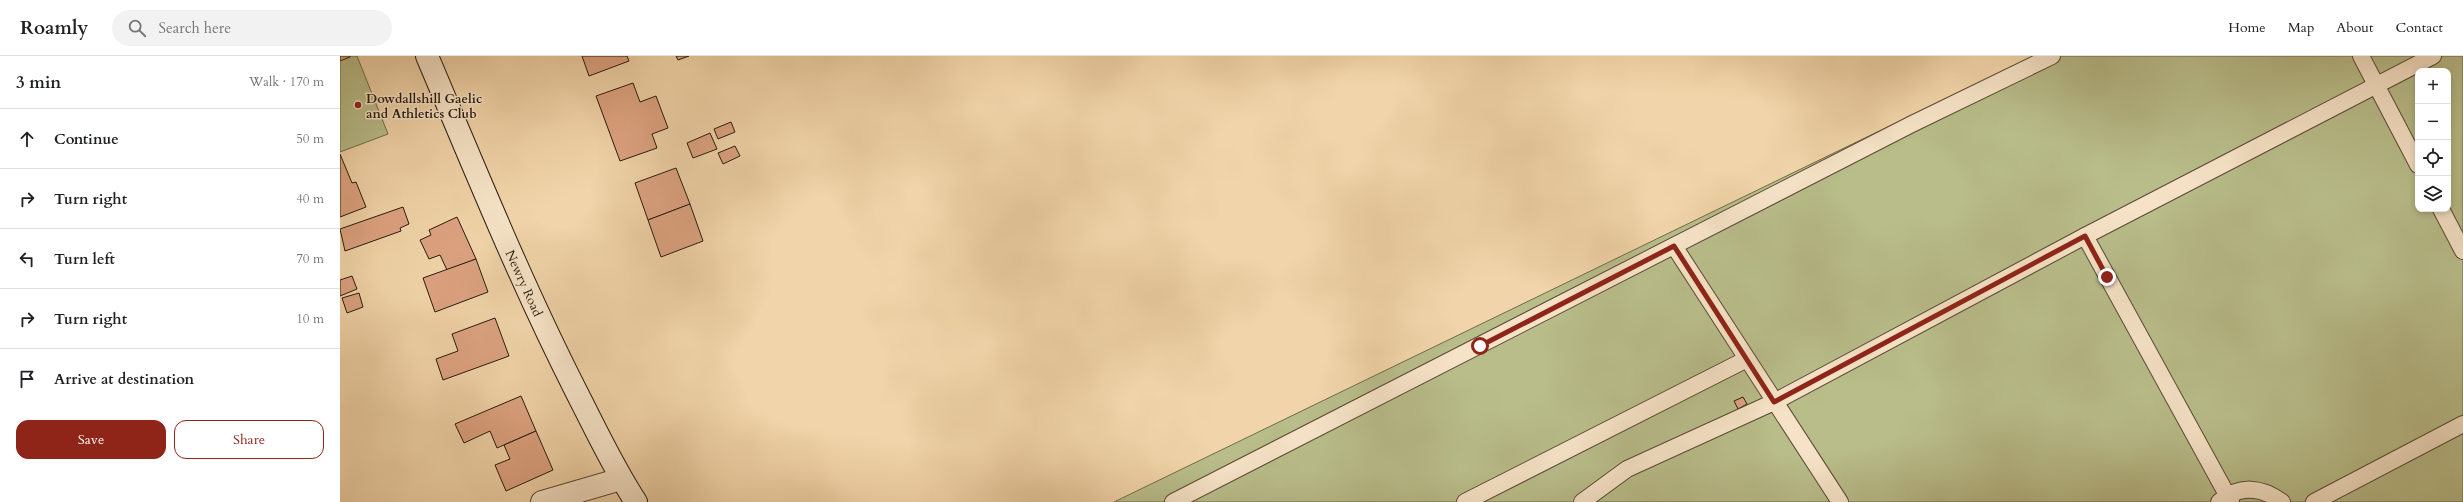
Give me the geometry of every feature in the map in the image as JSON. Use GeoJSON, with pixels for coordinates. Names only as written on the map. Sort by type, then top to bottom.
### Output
{"type":"FeatureCollection","features":[{"type":"Feature","properties":{"kind":"main road","name":"Newry Road"},"geometry":{"type":"LineString","coordinates":[[427,56],[496,220],[560,360],[621,480],[636,502]]}},
{"type":"Feature","properties":{"kind":"main road"},"geometry":{"type":"LineString","coordinates":[[542,502],[621,480]]}},
{"type":"Feature","properties":{"kind":"lane"},"geometry":{"type":"LineString","coordinates":[[1174,502],[1912,124],[2052,56]]}},
{"type":"Feature","properties":{"kind":"lane"},"geometry":{"type":"LineString","coordinates":[[2361,56],[2415,159]]}},
{"type":"Feature","properties":{"kind":"lane"},"geometry":{"type":"LineString","coordinates":[[1582,502],[1627,469],[1774,402],[2085,236],[2433,56]]}},
{"type":"Feature","properties":{"kind":"lane"},"geometry":{"type":"LineString","coordinates":[[2443,212],[2463,251]]}},
{"type":"Feature","properties":{"kind":"lane"},"geometry":{"type":"LineString","coordinates":[[2085,236],[2226,500],[2241,490],[2256,489],[2270,493],[2282,502]]}},
{"type":"Feature","properties":{"kind":"lane"},"geometry":{"type":"LineString","coordinates":[[1674,246],[1840,502]]}},
{"type":"Feature","properties":{"kind":"lane"},"geometry":{"type":"LineString","coordinates":[[1465,502],[1747,359]]}},
{"type":"Feature","properties":{"kind":"lane"},"geometry":{"type":"LineString","coordinates":[[2314,502],[2463,424]]}},
{"type":"Feature","properties":{"kind":"green space","name":"Dowdallshill Gaelic and Athletics Club"},"geometry":{"type":"Polygon","coordinates":[[[340,56],[357,56],[388,134],[340,152],[340,56]]]}},
{"type":"Feature","properties":{"kind":"green space"},"geometry":{"type":"Polygon","coordinates":[[[2034,56],[2463,56],[2463,502],[1114,502],[2034,56]]]}},
{"type":"Feature","properties":{"kind":"building"},"geometry":{"type":"Polygon","coordinates":[[[340,56],[350,56],[350,57],[340,61],[340,56]]]}},
{"type":"Feature","properties":{"kind":"building"},"geometry":{"type":"Polygon","coordinates":[[[582,56],[627,56],[629,61],[589,76],[582,56]]]}},
{"type":"Feature","properties":{"kind":"building"},"geometry":{"type":"Polygon","coordinates":[[[676,56],[689,56],[678,60],[676,56]]]}},
{"type":"Feature","properties":{"kind":"building"},"geometry":{"type":"Polygon","coordinates":[[[633,83],[640,102],[656,96],[668,128],[652,134],[657,148],[620,161],[596,96],[633,83]]]}},
{"type":"Feature","properties":{"kind":"building"},"geometry":{"type":"Polygon","coordinates":[[[731,122],[735,132],[718,139],[714,129],[731,122]]]}},
{"type":"Feature","properties":{"kind":"building"},"geometry":{"type":"Polygon","coordinates":[[[710,133],[717,149],[693,158],[687,143],[710,133]]]}},
{"type":"Feature","properties":{"kind":"building"},"geometry":{"type":"Polygon","coordinates":[[[735,146],[740,156],[723,164],[718,153],[735,146]]]}},
{"type":"Feature","properties":{"kind":"building"},"geometry":{"type":"Polygon","coordinates":[[[340,154],[352,183],[356,182],[366,207],[340,217],[340,154]]]}},
{"type":"Feature","properties":{"kind":"building"},"geometry":{"type":"Polygon","coordinates":[[[676,168],[690,204],[648,220],[635,183],[676,168]]]}},
{"type":"Feature","properties":{"kind":"building"},"geometry":{"type":"Polygon","coordinates":[[[690,204],[703,241],[661,257],[648,220],[690,204]]]}},
{"type":"Feature","properties":{"kind":"building"},"geometry":{"type":"Polygon","coordinates":[[[403,207],[409,224],[400,228],[401,231],[345,251],[340,229],[403,207]]]}},
{"type":"Feature","properties":{"kind":"building"},"geometry":{"type":"Polygon","coordinates":[[[457,217],[476,259],[447,270],[440,255],[429,259],[420,240],[431,235],[429,230],[457,217]]]}},
{"type":"Feature","properties":{"kind":"building"},"geometry":{"type":"Polygon","coordinates":[[[476,259],[488,292],[435,312],[423,278],[476,259]]]}},
{"type":"Feature","properties":{"kind":"building"},"geometry":{"type":"Polygon","coordinates":[[[352,276],[357,289],[340,296],[340,280],[352,276]]]}},
{"type":"Feature","properties":{"kind":"building"},"geometry":{"type":"Polygon","coordinates":[[[359,293],[363,307],[347,313],[342,298],[359,293]]]}},
{"type":"Feature","properties":{"kind":"building"},"geometry":{"type":"Polygon","coordinates":[[[495,318],[509,356],[443,380],[436,359],[458,351],[452,334],[495,318]]]}},
{"type":"Feature","properties":{"kind":"building"},"geometry":{"type":"Polygon","coordinates":[[[521,396],[536,431],[497,448],[490,431],[464,443],[455,424],[521,396]]]}},
{"type":"Feature","properties":{"kind":"building"},"geometry":{"type":"Polygon","coordinates":[[[1743,397],[1747,404],[1738,409],[1734,401],[1743,397]]]}},
{"type":"Feature","properties":{"kind":"building"},"geometry":{"type":"Polygon","coordinates":[[[536,431],[553,470],[506,491],[495,465],[510,459],[504,445],[536,431]]]}},
{"type":"Feature","properties":{"kind":"place","name":"Dowdallshill Gaelic and Athletics Club"},"geometry":{"type":"Point","coordinates":[358,105]}},
{"type":"Feature","properties":{"kind":"route"},"geometry":{"type":"LineString","coordinates":[[1480,346],[1674,246],[1774,402],[2085,236],[2107,277]]}}]}
